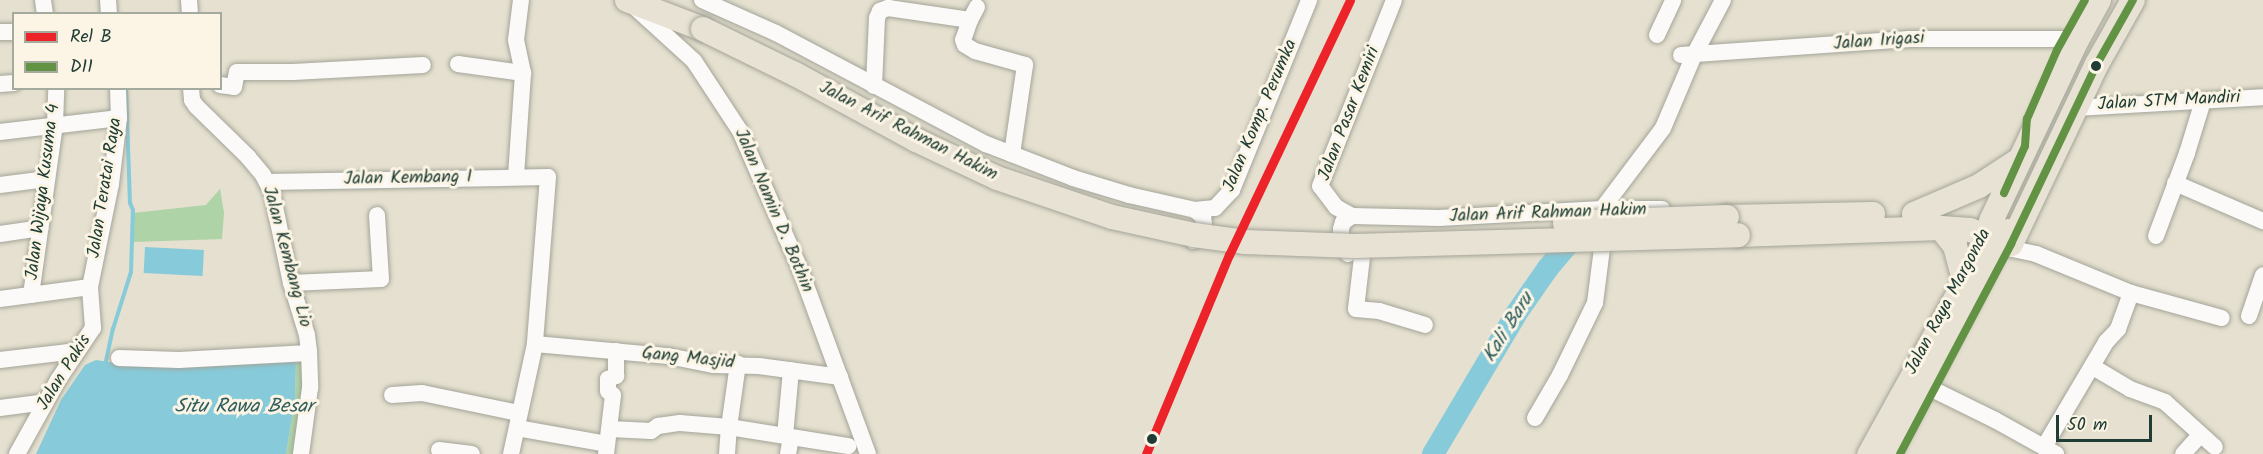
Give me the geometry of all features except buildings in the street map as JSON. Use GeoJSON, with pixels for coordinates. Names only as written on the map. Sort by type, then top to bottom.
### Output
{"type":"FeatureCollection","features":[{"type":"Feature","properties":{"kind":"highway","name":"Jalan Arif Rahman Hakim"},"geometry":{"type":"LineString","coordinates":[[626,0],[705,15]]}},
{"type":"Feature","properties":{"kind":"highway","name":"Jalan Arif Rahman Hakim"},"geometry":{"type":"LineString","coordinates":[[672,0],[986,156],[1060,186],[1186,218],[1235,226],[1373,230],[1732,226],[1914,214],[1963,214],[2003,236]]}},
{"type":"Feature","properties":{"kind":"highway","name":"Jalan Raya Margonda"},"geometry":{"type":"LineString","coordinates":[[2003,236],[2022,153],[2026,119],[2063,39],[2085,0]]}},
{"type":"Feature","properties":{"kind":"highway","name":"Jalan Raya Margonda"},"geometry":{"type":"LineString","coordinates":[[2022,153],[2116,7]]}},
{"type":"Feature","properties":{"kind":"highway","name":"Jalan Raya Margonda"},"geometry":{"type":"LineString","coordinates":[[2003,236],[2116,7]]}},
{"type":"Feature","properties":{"kind":"highway"},"geometry":{"type":"LineString","coordinates":[[1914,214],[1979,186],[2022,153]]}},
{"type":"Feature","properties":{"kind":"highway","name":"Jalan Arif Rahman Hakim"},"geometry":{"type":"LineString","coordinates":[[1762,225],[1941,228],[2003,236]]}},
{"type":"Feature","properties":{"kind":"highway"},"geometry":{"type":"LineString","coordinates":[[1941,228],[1955,246],[1964,279]]}},
{"type":"Feature","properties":{"kind":"main road","name":"Jalan Raya Margonda"},"geometry":{"type":"LineString","coordinates":[[1867,454],[1964,279],[2003,236]]}},
{"type":"Feature","properties":{"kind":"main road","name":"Jalan Raya Margonda"},"geometry":{"type":"LineString","coordinates":[[1900,454],[1934,390],[2003,236]]}},
{"type":"Feature","properties":{"kind":"main road","name":"Jalan Raya Margonda"},"geometry":{"type":"LineString","coordinates":[[1889,454],[2003,236]]}},
{"type":"Feature","properties":{"kind":"street"},"geometry":{"type":"LineString","coordinates":[[516,176],[523,73],[516,40],[521,0]]}},
{"type":"Feature","properties":{"kind":"street","name":"Jalan Namin D. Bothin"},"geometry":{"type":"LineString","coordinates":[[626,0],[704,72],[740,131],[800,269],[868,454]]}},
{"type":"Feature","properties":{"kind":"street","name":"Jalan Komp. Perumka"},"geometry":{"type":"LineString","coordinates":[[1195,210],[1215,208],[1232,190],[1309,0]]}},
{"type":"Feature","properties":{"kind":"street","name":"Jalan Pasar Kemiri"},"geometry":{"type":"LineString","coordinates":[[1352,216],[1336,207],[1320,186],[1394,0]]}},
{"type":"Feature","properties":{"kind":"street"},"geometry":{"type":"LineString","coordinates":[[1657,35],[1673,0]]}},
{"type":"Feature","properties":{"kind":"street"},"geometry":{"type":"LineString","coordinates":[[1602,209],[1663,129],[1687,56],[1723,0]]}},
{"type":"Feature","properties":{"kind":"street","name":"Jalan Arif Rahman Hakim"},"geometry":{"type":"LineString","coordinates":[[647,17],[733,54],[942,165],[1020,197],[1068,214],[1186,244],[1202,233],[1203,217],[1195,210],[1129,195],[1072,178],[1019,157],[874,86],[738,8],[705,15]]}},
{"type":"Feature","properties":{"kind":"street"},"geometry":{"type":"LineString","coordinates":[[874,86],[877,18],[880,11],[888,8],[973,14],[963,39],[965,45],[975,51],[1025,66],[1019,157],[1033,172],[1026,194],[1020,197]]}},
{"type":"Feature","properties":{"kind":"street","name":"Jalan Irigasi"},"geometry":{"type":"LineString","coordinates":[[1687,56],[1909,39],[2063,39]]}},
{"type":"Feature","properties":{"kind":"street"},"geometry":{"type":"LineString","coordinates":[[458,64],[523,73]]}},
{"type":"Feature","properties":{"kind":"street"},"geometry":{"type":"LineString","coordinates":[[222,85],[234,87],[237,72],[292,72],[423,65]]}},
{"type":"Feature","properties":{"kind":"street","name":"Jalan Wijaya Kusuma 4"},"geometry":{"type":"LineString","coordinates":[[31,295],[55,125],[56,90]]}},
{"type":"Feature","properties":{"kind":"street","name":"Jalan Teratai Raya"},"geometry":{"type":"LineString","coordinates":[[90,287],[111,184],[119,118],[118,90]]}},
{"type":"Feature","properties":{"kind":"street","name":"Jalan Kembang Lio"},"geometry":{"type":"LineString","coordinates":[[191,90],[192,100],[196,105],[230,137],[267,182],[278,215],[291,284],[307,335],[309,353],[310,388],[301,454]]}},
{"type":"Feature","properties":{"kind":"street","name":"Jalan STM Mandiri"},"geometry":{"type":"LineString","coordinates":[[2069,106],[2263,97]]}},
{"type":"Feature","properties":{"kind":"street"},"geometry":{"type":"LineString","coordinates":[[2156,236],[2203,101]]}},
{"type":"Feature","properties":{"kind":"street"},"geometry":{"type":"LineString","coordinates":[[0,132],[119,118]]}},
{"type":"Feature","properties":{"kind":"street","name":"Jalan Kembang I"},"geometry":{"type":"LineString","coordinates":[[267,182],[548,177],[535,344]]}},
{"type":"Feature","properties":{"kind":"street"},"geometry":{"type":"LineString","coordinates":[[0,185],[46,179]]}},
{"type":"Feature","properties":{"kind":"street"},"geometry":{"type":"LineString","coordinates":[[2175,183],[2263,221]]}},
{"type":"Feature","properties":{"kind":"street","name":"Jalan Arif Rahman Hakim"},"geometry":{"type":"LineString","coordinates":[[1352,216],[1439,218],[1602,209],[1700,209],[1762,225]]}},
{"type":"Feature","properties":{"kind":"street"},"geometry":{"type":"LineString","coordinates":[[291,284],[381,279],[377,215]]}},
{"type":"Feature","properties":{"kind":"street"},"geometry":{"type":"LineString","coordinates":[[1352,216],[1343,222],[1341,244],[1349,255],[1362,257],[1356,309],[1379,311],[1425,325]]}},
{"type":"Feature","properties":{"kind":"street","name":"Jalan Arif Rahman Hakim"},"geometry":{"type":"LineString","coordinates":[[1362,257],[1701,243],[1762,225]]}},
{"type":"Feature","properties":{"kind":"street"},"geometry":{"type":"LineString","coordinates":[[0,234],[41,228]]}},
{"type":"Feature","properties":{"kind":"street"},"geometry":{"type":"LineString","coordinates":[[2003,236],[2036,254],[2131,293],[2222,318]]}},
{"type":"Feature","properties":{"kind":"street"},"geometry":{"type":"LineString","coordinates":[[1534,418],[1560,375],[1595,303],[1602,248]]}},
{"type":"Feature","properties":{"kind":"street"},"geometry":{"type":"LineString","coordinates":[[2249,316],[2263,275]]}},
{"type":"Feature","properties":{"kind":"street"},"geometry":{"type":"LineString","coordinates":[[0,299],[90,287]]}},
{"type":"Feature","properties":{"kind":"street","name":"Jalan Pakis"},"geometry":{"type":"LineString","coordinates":[[17,454],[46,402],[93,328],[90,287]]}},
{"type":"Feature","properties":{"kind":"street"},"geometry":{"type":"LineString","coordinates":[[1934,390],[2050,450],[2106,342],[2118,329],[2131,293]]}},
{"type":"Feature","properties":{"kind":"street"},"geometry":{"type":"LineString","coordinates":[[511,454],[529,380],[535,344]]}},
{"type":"Feature","properties":{"kind":"street","name":"Gang Masjid"},"geometry":{"type":"LineString","coordinates":[[535,344],[668,356],[714,365],[738,364],[840,377]]}},
{"type":"Feature","properties":{"kind":"street"},"geometry":{"type":"LineString","coordinates":[[0,360],[77,351]]}},
{"type":"Feature","properties":{"kind":"street"},"geometry":{"type":"LineString","coordinates":[[608,442],[613,395],[608,391],[608,379],[616,376],[616,351]]}},
{"type":"Feature","properties":{"kind":"street"},"geometry":{"type":"LineString","coordinates":[[119,358],[179,360],[309,353]]}},
{"type":"Feature","properties":{"kind":"street"},"geometry":{"type":"LineString","coordinates":[[727,454],[738,364]]}},
{"type":"Feature","properties":{"kind":"street"},"geometry":{"type":"LineString","coordinates":[[2093,367],[2130,389],[2165,402],[2215,447]]}},
{"type":"Feature","properties":{"kind":"street"},"geometry":{"type":"LineString","coordinates":[[788,443],[791,370]]}},
{"type":"Feature","properties":{"kind":"street"},"geometry":{"type":"LineString","coordinates":[[392,395],[423,393],[608,442],[651,431],[658,426],[680,423],[729,427],[788,443],[848,450],[854,416]]}},
{"type":"Feature","properties":{"kind":"street"},"geometry":{"type":"LineString","coordinates":[[0,408],[46,402]]}},
{"type":"Feature","properties":{"kind":"street"},"geometry":{"type":"LineString","coordinates":[[2183,454],[2200,435]]}},
{"type":"Feature","properties":{"kind":"street"},"geometry":{"type":"LineString","coordinates":[[439,450],[472,454]]}},
{"type":"Feature","properties":{"kind":"green space"},"geometry":{"type":"Polygon","coordinates":[[[220,189],[224,213],[222,239],[133,242],[133,213],[206,205],[220,189]]]}},
{"type":"Feature","properties":{"kind":"green space"},"geometry":{"type":"Polygon","coordinates":[[[309,353],[301,454],[286,454],[295,398],[296,360],[309,353]]]}},
{"type":"Feature","properties":{"kind":"water"},"geometry":{"type":"Polygon","coordinates":[[[145,247],[204,250],[203,276],[144,273],[145,247]]]}},
{"type":"Feature","properties":{"kind":"water","name":"Situ Rawa Besar"},"geometry":{"type":"Polygon","coordinates":[[[96,360],[129,365],[296,360],[295,398],[286,454],[36,454],[61,400],[85,365],[96,360]]]}},
{"type":"Feature","properties":{"kind":"waterway"},"geometry":{"type":"LineString","coordinates":[[106,361],[113,329],[131,272],[133,210],[130,203],[126,90]]}},
{"type":"Feature","properties":{"kind":"waterway","name":"Kali Baru"},"geometry":{"type":"LineString","coordinates":[[1433,454],[1516,314],[1548,268],[1580,230]]}},
{"type":"Feature","properties":{"kind":"rail line","name":"B"},"geometry":{"type":"LineString","coordinates":[[1146,454],[1229,255],[1350,0]]}},
{"type":"Feature","properties":{"kind":"transit line","name":"D11"},"geometry":{"type":"LineString","coordinates":[[2004,193],[2025,146],[2027,119],[2057,50],[2085,0]]}},
{"type":"Feature","properties":{"kind":"transit line","name":"D11"},"geometry":{"type":"LineString","coordinates":[[1900,454],[2011,244],[2097,64],[2133,0]]}}]}
